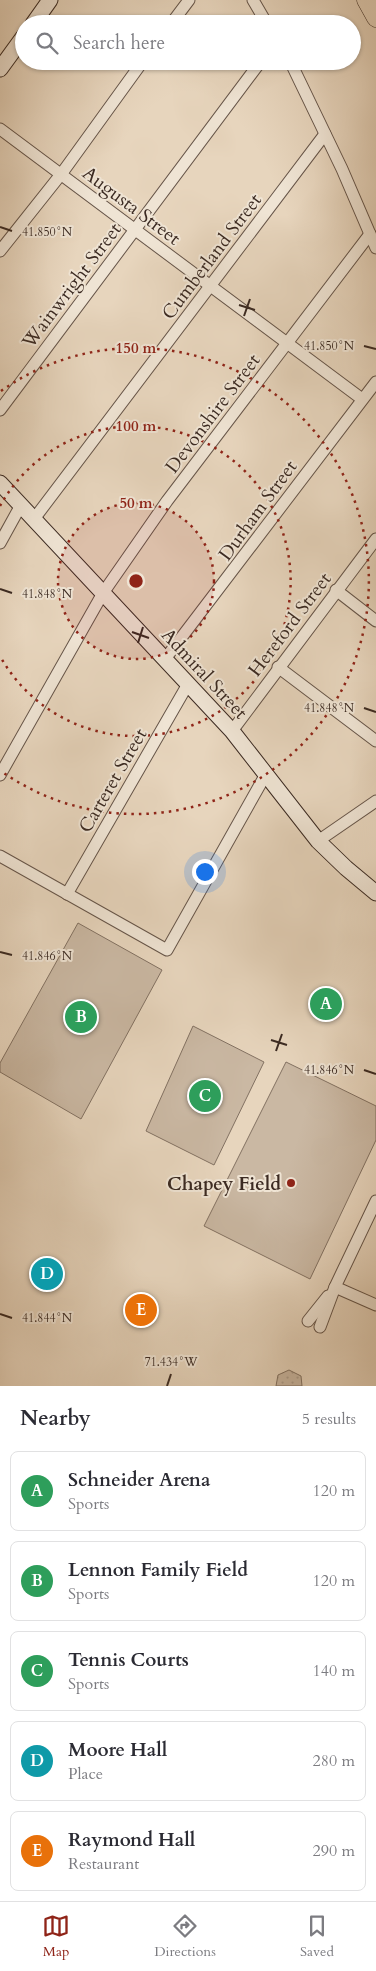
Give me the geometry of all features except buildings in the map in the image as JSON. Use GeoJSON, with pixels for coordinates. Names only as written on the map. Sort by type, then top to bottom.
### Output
{"type":"FeatureCollection","features":[{"type":"Feature","properties":{"kind":"main road"},"geometry":{"type":"LineString","coordinates":[[39,15],[50,0]]}},
{"type":"Feature","properties":{"kind":"main road"},"geometry":{"type":"LineString","coordinates":[[366,0],[376,18]]}},
{"type":"Feature","properties":{"kind":"main road"},"geometry":{"type":"LineString","coordinates":[[0,69],[15,48]]}},
{"type":"Feature","properties":{"kind":"main road","name":"Admiral Street"},"geometry":{"type":"LineString","coordinates":[[0,483],[232,730],[318,841],[376,893]]}},
{"type":"Feature","properties":{"kind":"street"},"geometry":{"type":"LineString","coordinates":[[178,15],[189,0]]}},
{"type":"Feature","properties":{"kind":"street"},"geometry":{"type":"LineString","coordinates":[[253,0],[262,15]]}},
{"type":"Feature","properties":{"kind":"street"},"geometry":{"type":"LineString","coordinates":[[0,251],[62,173],[136,70]]}},
{"type":"Feature","properties":{"kind":"street","name":"Wainwright Street"},"geometry":{"type":"LineString","coordinates":[[0,410],[254,70]]}},
{"type":"Feature","properties":{"kind":"street"},"geometry":{"type":"LineString","coordinates":[[294,70],[342,169],[376,248]]}},
{"type":"Feature","properties":{"kind":"street","name":"Augusta Street"},"geometry":{"type":"LineString","coordinates":[[0,129],[62,173],[362,399]]}},
{"type":"Feature","properties":{"kind":"street","name":"Cumberland Street"},"geometry":{"type":"LineString","coordinates":[[34,519],[211,287],[324,134]]}},
{"type":"Feature","properties":{"kind":"street","name":"Devonshire Street"},"geometry":{"type":"LineString","coordinates":[[0,775],[103,592],[172,494],[289,343],[370,234]]}},
{"type":"Feature","properties":{"kind":"street","name":"Durham Street"},"geometry":{"type":"LineString","coordinates":[[165,659],[376,382]]}},
{"type":"Feature","properties":{"kind":"street"},"geometry":{"type":"LineString","coordinates":[[0,543],[21,505]]}},
{"type":"Feature","properties":{"kind":"street","name":"Hereford Street"},"geometry":{"type":"LineString","coordinates":[[232,730],[376,539]]}},
{"type":"Feature","properties":{"kind":"street"},"geometry":{"type":"LineString","coordinates":[[336,590],[376,621]]}},
{"type":"Feature","properties":{"kind":"street"},"geometry":{"type":"LineString","coordinates":[[278,668],[376,741]]}},
{"type":"Feature","properties":{"kind":"street","name":"Carteret Street"},"geometry":{"type":"LineString","coordinates":[[67,894],[188,684]]}},
{"type":"Feature","properties":{"kind":"street"},"geometry":{"type":"LineString","coordinates":[[0,856],[167,950],[266,774]]}},
{"type":"Feature","properties":{"kind":"street"},"geometry":{"type":"LineString","coordinates":[[318,841],[376,801]]}},
{"type":"Feature","properties":{"kind":"street"},"geometry":{"type":"LineString","coordinates":[[320,1327],[336,1287],[376,1201]]}},
{"type":"Feature","properties":{"kind":"street"},"geometry":{"type":"LineString","coordinates":[[336,1287],[376,1305]]}},
{"type":"Feature","properties":{"kind":"street"},"geometry":{"type":"LineString","coordinates":[[308,1321],[336,1287]]}},
{"type":"Feature","properties":{"kind":"shaded area"},"geometry":{"type":"Polygon","coordinates":[[[78,923],[162,970],[81,1119],[0,1072],[0,1063],[78,923]]]}},
{"type":"Feature","properties":{"kind":"shaded area"},"geometry":{"type":"Polygon","coordinates":[[[193,1026],[264,1062],[214,1165],[146,1131],[193,1026]]]}},
{"type":"Feature","properties":{"kind":"shaded area","name":"Chapey Field"},"geometry":{"type":"Polygon","coordinates":[[[286,1062],[376,1106],[376,1140],[310,1279],[204,1226],[286,1062]]]}},
{"type":"Feature","properties":{"kind":"shaded area"},"geometry":{"type":"Polygon","coordinates":[[[289,1370],[301,1376],[302,1386],[276,1386],[278,1375],[289,1370]]]}},
{"type":"Feature","properties":{"kind":"place","name":"Schneider Arena"},"geometry":{"type":"Point","coordinates":[326,1004]}},
{"type":"Feature","properties":{"kind":"place","name":"Lennon Family Field"},"geometry":{"type":"Point","coordinates":[81,1017]}},
{"type":"Feature","properties":{"kind":"place","name":"Tennis Courts"},"geometry":{"type":"Point","coordinates":[205,1096]}},
{"type":"Feature","properties":{"kind":"place","name":"Chapey Field"},"geometry":{"type":"Point","coordinates":[291,1183]}},
{"type":"Feature","properties":{"kind":"place","name":"Moore Hall"},"geometry":{"type":"Point","coordinates":[47,1274]}},
{"type":"Feature","properties":{"kind":"place","name":"Raymond Hall"},"geometry":{"type":"Point","coordinates":[141,1310]}}]}
